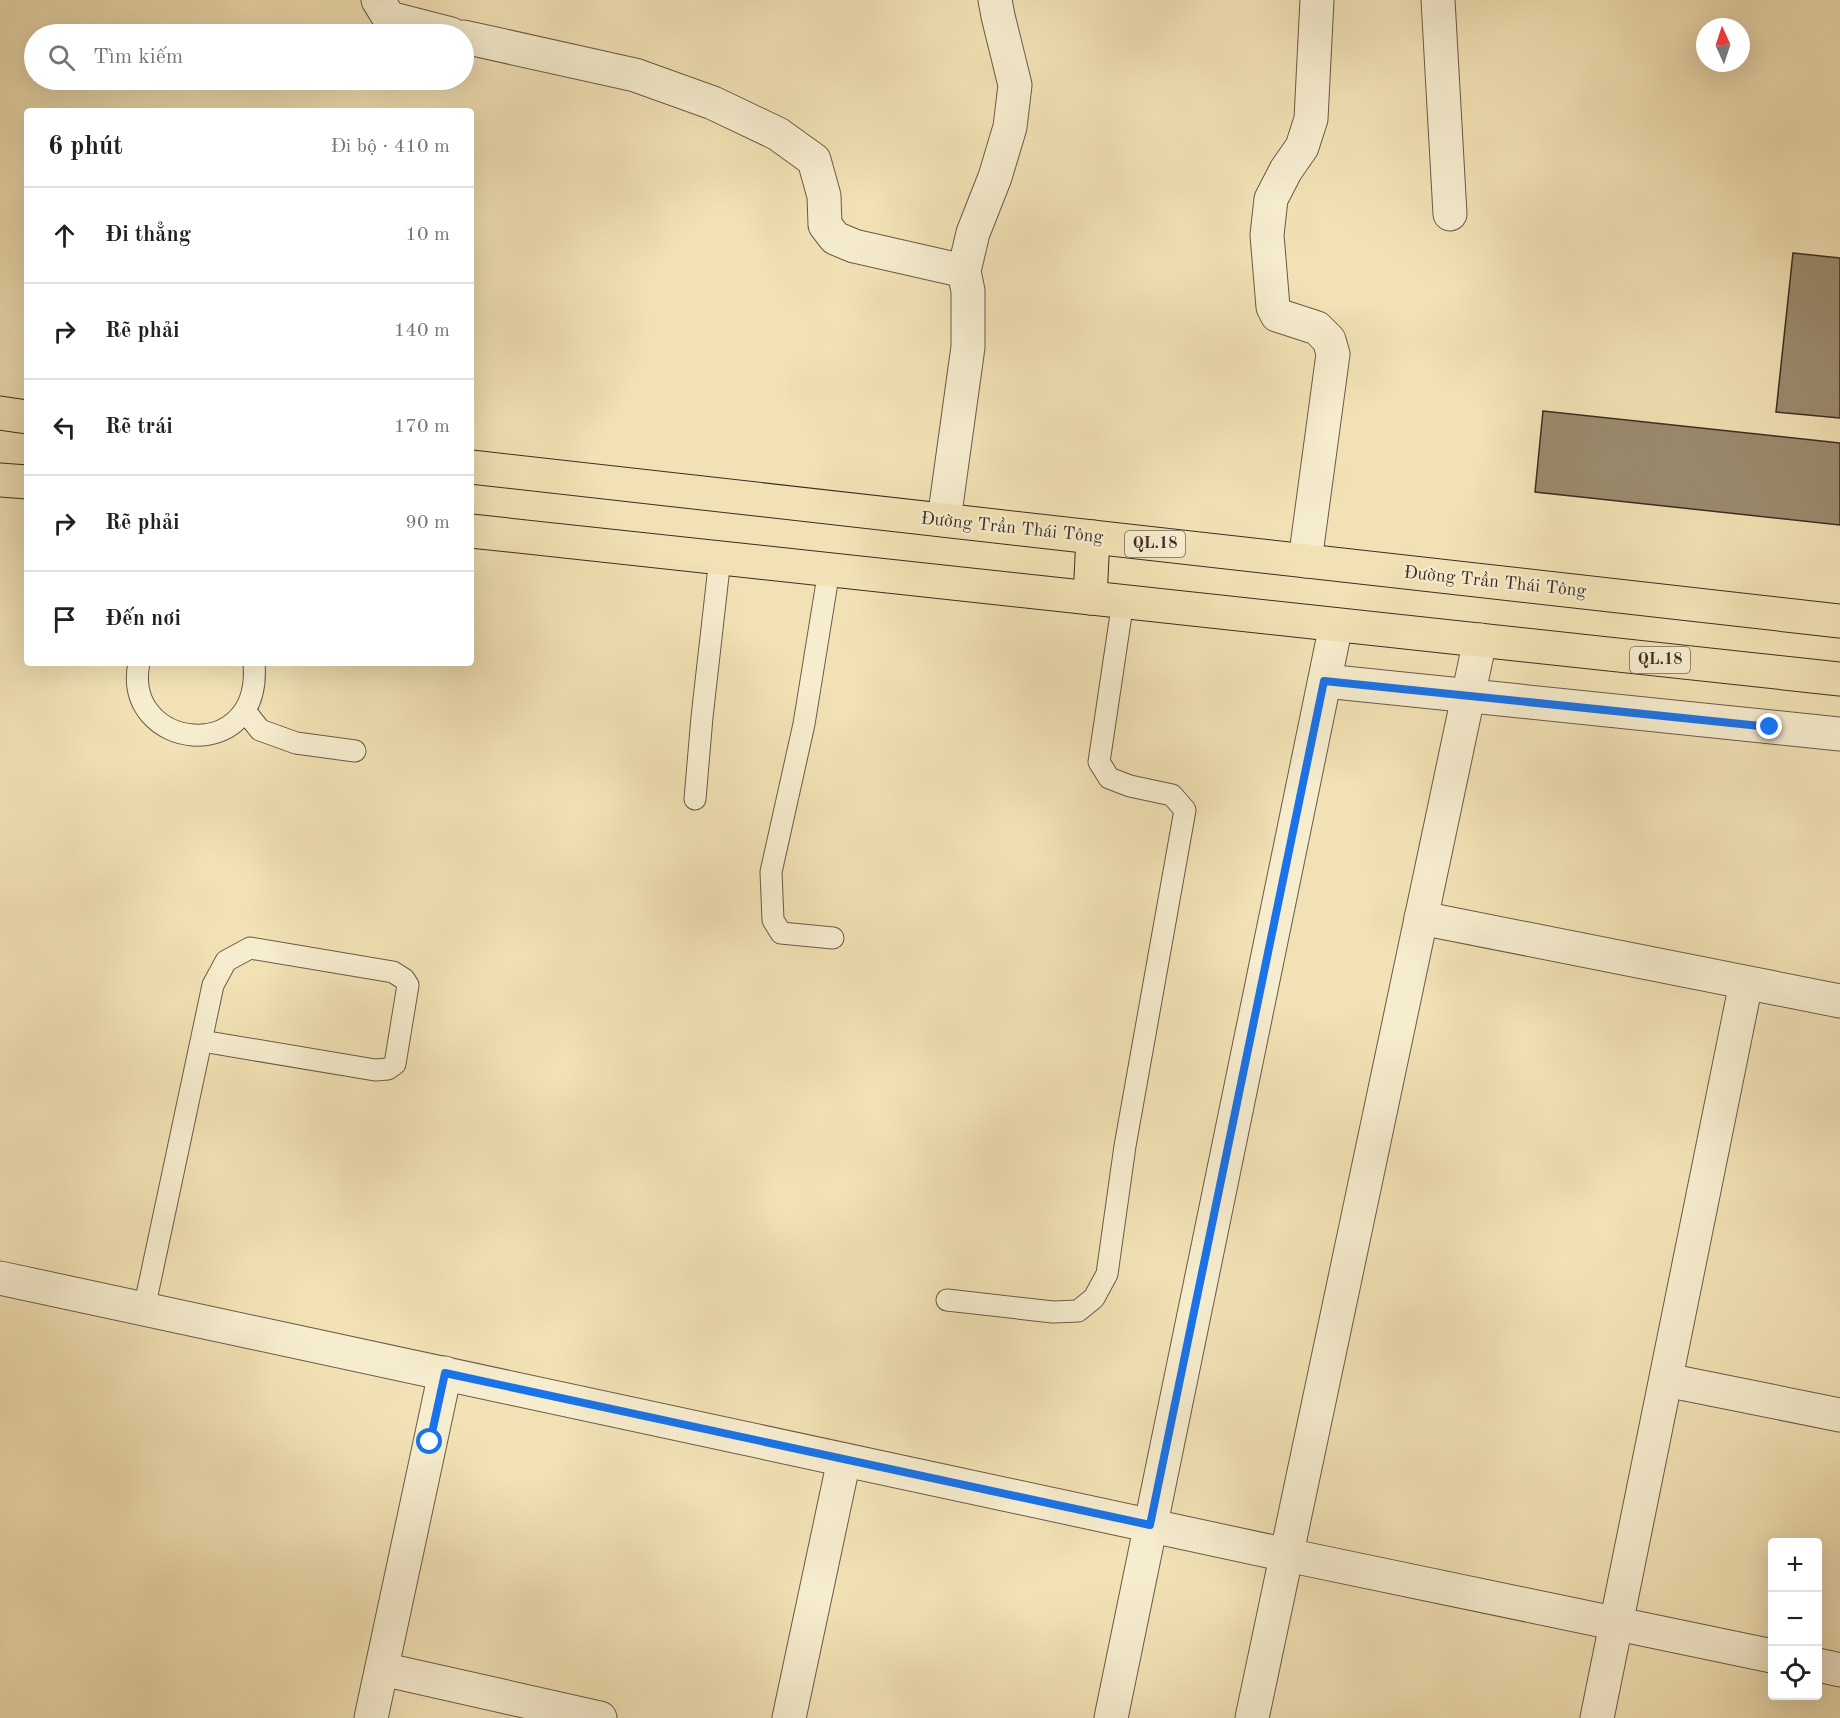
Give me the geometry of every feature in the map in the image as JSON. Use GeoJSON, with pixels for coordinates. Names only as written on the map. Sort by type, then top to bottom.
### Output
{"type":"FeatureCollection","features":[{"type":"Feature","properties":{"kind":"highway"},"geometry":{"type":"LineString","coordinates":[[0,413],[24,417]]}},
{"type":"Feature","properties":{"kind":"highway","name":"Đường Trần Thái Tông"},"geometry":{"type":"LineString","coordinates":[[474,467],[1840,621]]}},
{"type":"Feature","properties":{"kind":"highway"},"geometry":{"type":"LineString","coordinates":[[0,480],[24,483]]}},
{"type":"Feature","properties":{"kind":"highway","name":"QL.18"},"geometry":{"type":"LineString","coordinates":[[474,531],[1840,679]]}},
{"type":"Feature","properties":{"kind":"highway"},"geometry":{"type":"LineString","coordinates":[[1090,598],[1093,537]]}},
{"type":"Feature","properties":{"kind":"street"},"geometry":{"type":"LineString","coordinates":[[378,0],[389,18],[409,24]]}},
{"type":"Feature","properties":{"kind":"street"},"geometry":{"type":"LineString","coordinates":[[944,520],[968,347],[968,291],[964,271],[973,233],[995,177],[1010,127],[1015,85],[995,0]]}},
{"type":"Feature","properties":{"kind":"street"},"geometry":{"type":"LineString","coordinates":[[1305,561],[1333,354],[1329,340],[1317,328],[1277,315],[1273,307],[1267,235],[1271,199],[1286,170],[1302,147],[1311,119],[1317,0]]}},
{"type":"Feature","properties":{"kind":"street"},"geometry":{"type":"LineString","coordinates":[[1438,0],[1450,214]]}},
{"type":"Feature","properties":{"kind":"street"},"geometry":{"type":"LineString","coordinates":[[474,39],[636,75],[713,103],[778,134],[814,160],[824,196],[825,225],[836,238],[854,246],[964,271]]}},
{"type":"Feature","properties":{"kind":"street"},"geometry":{"type":"LineString","coordinates":[[1111,1718],[1336,625]]}},
{"type":"Feature","properties":{"kind":"street"},"geometry":{"type":"LineString","coordinates":[[1252,1718],[1480,640]]}},
{"type":"Feature","properties":{"kind":"street"},"geometry":{"type":"LineString","coordinates":[[1324,681],[1840,734]]}},
{"type":"Feature","properties":{"kind":"street"},"geometry":{"type":"LineString","coordinates":[[1421,918],[1840,1001]]}},
{"type":"Feature","properties":{"kind":"street"},"geometry":{"type":"LineString","coordinates":[[1597,1718],[1746,983]]}},
{"type":"Feature","properties":{"kind":"street"},"geometry":{"type":"LineString","coordinates":[[0,1278],[1287,1555],[1768,1655]]}},
{"type":"Feature","properties":{"kind":"street"},"geometry":{"type":"LineString","coordinates":[[371,1718],[445,1373]]}},
{"type":"Feature","properties":{"kind":"street"},"geometry":{"type":"LineString","coordinates":[[1666,1380],[1840,1415]]}},
{"type":"Feature","properties":{"kind":"street"},"geometry":{"type":"LineString","coordinates":[[789,1718],[844,1460]]}},
{"type":"Feature","properties":{"kind":"street"},"geometry":{"type":"LineString","coordinates":[[1822,1666],[1840,1670]]}},
{"type":"Feature","properties":{"kind":"street"},"geometry":{"type":"LineString","coordinates":[[382,1669],[600,1718]]}},
{"type":"Feature","properties":{"kind":"lane"},"geometry":{"type":"LineString","coordinates":[[695,799],[720,558]]}},
{"type":"Feature","properties":{"kind":"lane"},"geometry":{"type":"LineString","coordinates":[[829,570],[804,724],[771,872],[773,920],[781,933],[833,938]]}},
{"type":"Feature","properties":{"kind":"lane"},"geometry":{"type":"LineString","coordinates":[[947,1300],[1053,1312],[1078,1311],[1094,1298],[1107,1274],[1125,1146],[1185,810],[1172,795],[1130,786],[1109,778],[1099,762],[1123,601]]}},
{"type":"Feature","properties":{"kind":"lane"},"geometry":{"type":"LineString","coordinates":[[138,666],[139,691],[145,707],[155,720],[185,735],[202,736],[219,732],[245,711],[253,696],[254,666]]}},
{"type":"Feature","properties":{"kind":"lane"},"geometry":{"type":"LineString","coordinates":[[245,711],[260,730],[296,743],[355,751]]}},
{"type":"Feature","properties":{"kind":"lane"},"geometry":{"type":"LineString","coordinates":[[144,1309],[213,985],[226,961],[250,948],[393,972],[404,978],[408,985],[395,1064],[388,1069],[375,1070],[202,1041]]}},
{"type":"Feature","properties":{"kind":"building"},"geometry":{"type":"Polygon","coordinates":[[[1793,253],[1840,258],[1840,418],[1776,412],[1793,253]]]}},
{"type":"Feature","properties":{"kind":"building"},"geometry":{"type":"Polygon","coordinates":[[[1543,411],[1840,443],[1840,525],[1535,492],[1543,411]]]}},
{"type":"Feature","properties":{"kind":"route"},"geometry":{"type":"LineString","coordinates":[[430,1442],[445,1373],[1150,1525],[1324,681],[1770,727]]}}]}
